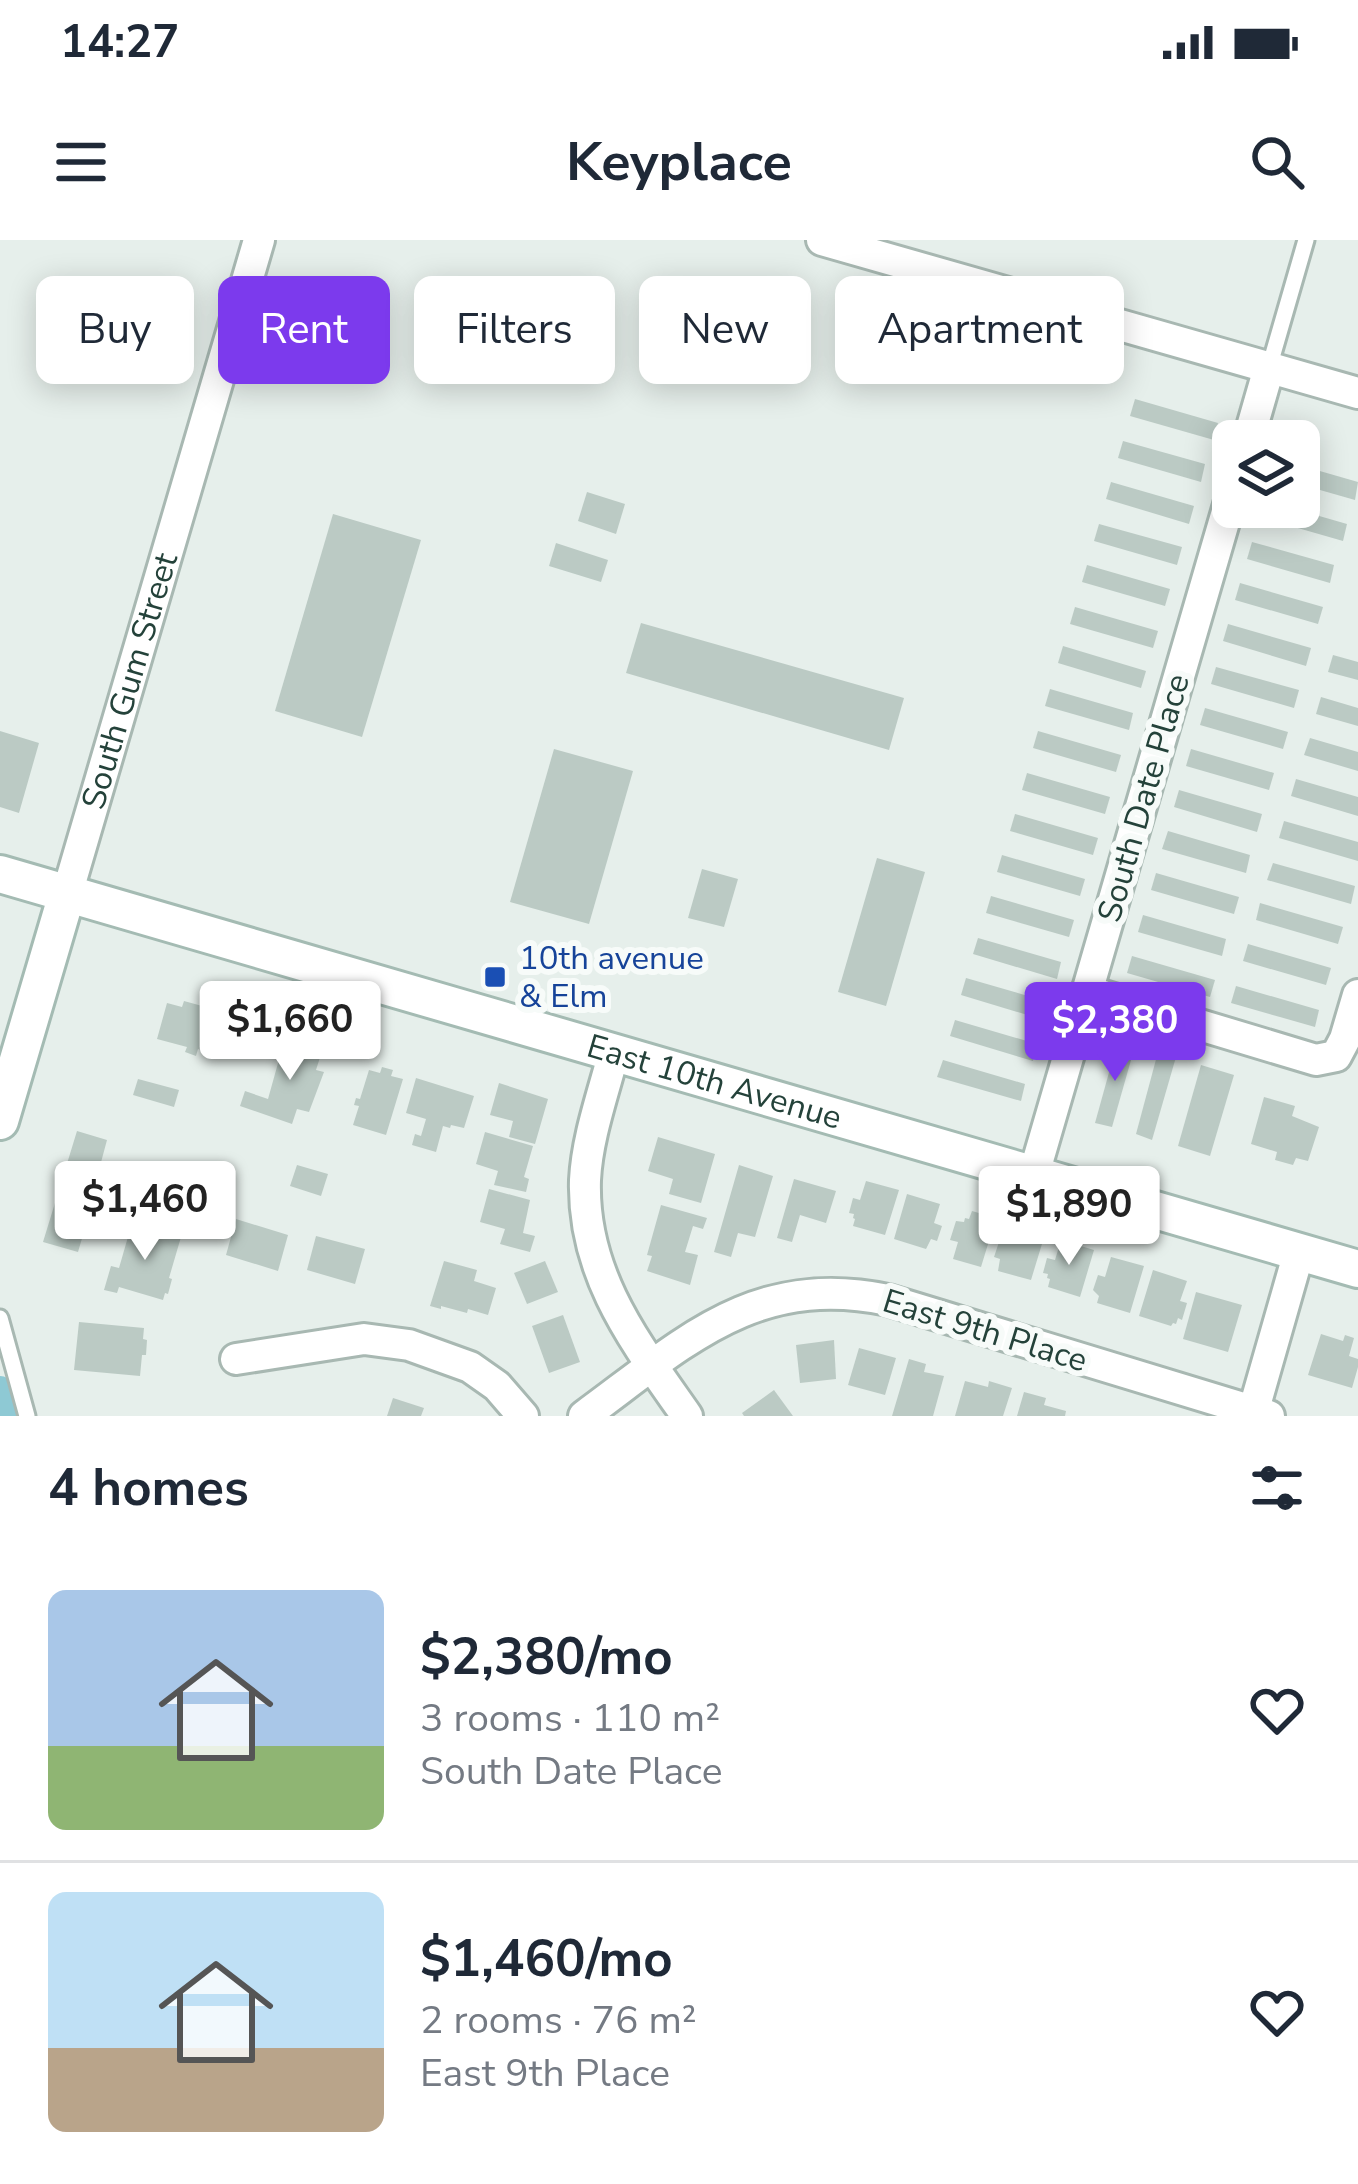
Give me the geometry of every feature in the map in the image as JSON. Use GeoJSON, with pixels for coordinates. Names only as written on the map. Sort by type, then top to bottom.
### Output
{"type":"FeatureCollection","features":[{"type":"Feature","properties":{"kind":"main road","name":"East 10th Avenue"},"geometry":{"type":"LineString","coordinates":[[0,874],[1358,1269]]}},
{"type":"Feature","properties":{"kind":"main road","name":"South Gum Street"},"geometry":{"type":"LineString","coordinates":[[0,1121],[67,894]]}},
{"type":"Feature","properties":{"kind":"street","name":"South Gum Street"},"geometry":{"type":"LineString","coordinates":[[67,894],[259,240]]}},
{"type":"Feature","properties":{"kind":"street"},"geometry":{"type":"LineString","coordinates":[[822,240],[1358,393]]}},
{"type":"Feature","properties":{"kind":"street"},"geometry":{"type":"LineString","coordinates":[[1254,420],[1269,368]]}},
{"type":"Feature","properties":{"kind":"street","name":"South Date Place"},"geometry":{"type":"LineString","coordinates":[[1034,1174],[1222,528]]}},
{"type":"Feature","properties":{"kind":"street"},"geometry":{"type":"LineString","coordinates":[[1087,992],[1316,1060],[1336,1055],[1358,995]]}},
{"type":"Feature","properties":{"kind":"street"},"geometry":{"type":"LineString","coordinates":[[614,1052],[585,1180],[592,1252],[633,1340],[687,1416]]}},
{"type":"Feature","properties":{"kind":"street"},"geometry":{"type":"LineString","coordinates":[[1258,1414],[1299,1252]]}},
{"type":"Feature","properties":{"kind":"street","name":"East 9th Place"},"geometry":{"type":"LineString","coordinates":[[584,1416],[730,1315],[777,1298],[810,1293],[888,1300],[1258,1414]]}},
{"type":"Feature","properties":{"kind":"street"},"geometry":{"type":"LineString","coordinates":[[236,1359],[364,1339],[409,1345],[470,1367],[496,1385],[524,1416]]}},
{"type":"Feature","properties":{"kind":"lane"},"geometry":{"type":"LineString","coordinates":[[1269,368],[1306,240]]}},
{"type":"Feature","properties":{"kind":"lane"},"geometry":{"type":"LineString","coordinates":[[0,1318],[27,1416]]}},
{"type":"Feature","properties":{"kind":"building"},"geometry":{"type":"Polygon","coordinates":[[[1135,399],[1212,421],[1212,439],[1130,416],[1135,399]]]}},
{"type":"Feature","properties":{"kind":"building"},"geometry":{"type":"Polygon","coordinates":[[[1123,441],[1205,464],[1201,482],[1118,458],[1123,441]]]}},
{"type":"Feature","properties":{"kind":"building"},"geometry":{"type":"Polygon","coordinates":[[[1320,471],[1358,482],[1355,500],[1320,490],[1320,471]]]}},
{"type":"Feature","properties":{"kind":"building"},"geometry":{"type":"Polygon","coordinates":[[[1111,482],[1194,506],[1189,524],[1106,499],[1111,482]]]}},
{"type":"Feature","properties":{"kind":"building"},"geometry":{"type":"Polygon","coordinates":[[[587,492],[625,504],[616,534],[578,521],[587,492]]]}},
{"type":"Feature","properties":{"kind":"building"},"geometry":{"type":"Polygon","coordinates":[[[333,514],[421,540],[362,737],[275,711],[333,514]]]}},
{"type":"Feature","properties":{"kind":"building"},"geometry":{"type":"Polygon","coordinates":[[[1320,516],[1347,524],[1343,541],[1298,528],[1320,528],[1320,516]]]}},
{"type":"Feature","properties":{"kind":"building"},"geometry":{"type":"Polygon","coordinates":[[[1099,524],[1182,547],[1177,565],[1094,541],[1099,524]]]}},
{"type":"Feature","properties":{"kind":"building"},"geometry":{"type":"Polygon","coordinates":[[[1252,542],[1334,565],[1330,583],[1247,559],[1252,542]]]}},
{"type":"Feature","properties":{"kind":"building"},"geometry":{"type":"Polygon","coordinates":[[[556,543],[608,560],[601,582],[549,566],[556,543]]]}},
{"type":"Feature","properties":{"kind":"building"},"geometry":{"type":"Polygon","coordinates":[[[1087,565],[1170,589],[1165,606],[1082,582],[1087,565]]]}},
{"type":"Feature","properties":{"kind":"building"},"geometry":{"type":"Polygon","coordinates":[[[1240,583],[1323,607],[1318,624],[1235,600],[1240,583]]]}},
{"type":"Feature","properties":{"kind":"building"},"geometry":{"type":"Polygon","coordinates":[[[1075,607],[1158,631],[1153,648],[1070,624],[1075,607]]]}},
{"type":"Feature","properties":{"kind":"building"},"geometry":{"type":"Polygon","coordinates":[[[641,623],[904,698],[889,750],[626,673],[641,623]]]}},
{"type":"Feature","properties":{"kind":"building"},"geometry":{"type":"Polygon","coordinates":[[[1228,624],[1311,648],[1306,666],[1223,641],[1228,624]]]}},
{"type":"Feature","properties":{"kind":"building"},"geometry":{"type":"Polygon","coordinates":[[[1063,646],[1146,671],[1141,688],[1058,663],[1063,646]]]}},
{"type":"Feature","properties":{"kind":"building"},"geometry":{"type":"Polygon","coordinates":[[[1333,655],[1358,662],[1358,680],[1328,672],[1333,655]]]}},
{"type":"Feature","properties":{"kind":"building"},"geometry":{"type":"Polygon","coordinates":[[[1216,667],[1299,690],[1294,708],[1211,684],[1216,667]]]}},
{"type":"Feature","properties":{"kind":"building"},"geometry":{"type":"Polygon","coordinates":[[[1050,689],[1133,713],[1129,730],[1045,706],[1050,689]]]}},
{"type":"Feature","properties":{"kind":"building"},"geometry":{"type":"Polygon","coordinates":[[[1321,697],[1358,708],[1358,726],[1316,714],[1321,697]]]}},
{"type":"Feature","properties":{"kind":"building"},"geometry":{"type":"Polygon","coordinates":[[[1205,708],[1288,732],[1283,749],[1200,725],[1205,708]]]}},
{"type":"Feature","properties":{"kind":"building"},"geometry":{"type":"Polygon","coordinates":[[[0,731],[39,743],[19,813],[0,807],[0,731]]]}},
{"type":"Feature","properties":{"kind":"building"},"geometry":{"type":"Polygon","coordinates":[[[1038,731],[1121,755],[1116,772],[1033,748],[1038,731]]]}},
{"type":"Feature","properties":{"kind":"building"},"geometry":{"type":"Polygon","coordinates":[[[1310,738],[1358,752],[1358,771],[1304,755],[1310,738]]]}},
{"type":"Feature","properties":{"kind":"building"},"geometry":{"type":"Polygon","coordinates":[[[554,749],[633,771],[589,924],[510,902],[554,749]]]}},
{"type":"Feature","properties":{"kind":"building"},"geometry":{"type":"Polygon","coordinates":[[[1191,749],[1274,773],[1269,790],[1186,766],[1191,749]]]}},
{"type":"Feature","properties":{"kind":"building"},"geometry":{"type":"Polygon","coordinates":[[[1027,773],[1110,797],[1105,814],[1022,790],[1027,773]]]}},
{"type":"Feature","properties":{"kind":"building"},"geometry":{"type":"Polygon","coordinates":[[[1296,779],[1358,797],[1358,816],[1291,796],[1296,779]]]}},
{"type":"Feature","properties":{"kind":"building"},"geometry":{"type":"Polygon","coordinates":[[[1179,790],[1262,814],[1257,832],[1174,807],[1179,790]]]}},
{"type":"Feature","properties":{"kind":"building"},"geometry":{"type":"Polygon","coordinates":[[[1015,814],[1098,838],[1093,855],[1010,831],[1015,814]]]}},
{"type":"Feature","properties":{"kind":"building"},"geometry":{"type":"Polygon","coordinates":[[[1284,821],[1358,842],[1358,861],[1279,838],[1284,821]]]}},
{"type":"Feature","properties":{"kind":"building"},"geometry":{"type":"Polygon","coordinates":[[[1168,831],[1250,855],[1246,873],[1162,849],[1168,831]]]}},
{"type":"Feature","properties":{"kind":"building"},"geometry":{"type":"Polygon","coordinates":[[[1002,855],[1085,879],[1080,896],[997,872],[1002,855]]]}},
{"type":"Feature","properties":{"kind":"building"},"geometry":{"type":"Polygon","coordinates":[[[877,858],[925,872],[886,1006],[838,992],[877,858]]]}},
{"type":"Feature","properties":{"kind":"building"},"geometry":{"type":"Polygon","coordinates":[[[1273,863],[1355,886],[1351,904],[1267,880],[1273,863]]]}},
{"type":"Feature","properties":{"kind":"building"},"geometry":{"type":"Polygon","coordinates":[[[702,869],[738,879],[724,927],[688,918],[702,869]]]}},
{"type":"Feature","properties":{"kind":"building"},"geometry":{"type":"Polygon","coordinates":[[[1156,873],[1239,897],[1234,914],[1151,890],[1156,873]]]}},
{"type":"Feature","properties":{"kind":"building"},"geometry":{"type":"Polygon","coordinates":[[[991,896],[1074,920],[1069,937],[986,913],[991,896]]]}},
{"type":"Feature","properties":{"kind":"building"},"geometry":{"type":"Polygon","coordinates":[[[1260,903],[1343,927],[1338,944],[1256,920],[1260,903]]]}},
{"type":"Feature","properties":{"kind":"building"},"geometry":{"type":"Polygon","coordinates":[[[1143,915],[1226,939],[1222,956],[1138,932],[1143,915]]]}},
{"type":"Feature","properties":{"kind":"building"},"geometry":{"type":"Polygon","coordinates":[[[978,938],[1061,962],[1057,979],[973,954],[978,938]]]}},
{"type":"Feature","properties":{"kind":"building"},"geometry":{"type":"Polygon","coordinates":[[[1248,944],[1331,968],[1326,985],[1243,961],[1248,944]]]}},
{"type":"Feature","properties":{"kind":"building"},"geometry":{"type":"Polygon","coordinates":[[[1132,956],[1215,980],[1210,997],[1127,973],[1132,956]]]}},
{"type":"Feature","properties":{"kind":"building"},"geometry":{"type":"Polygon","coordinates":[[[966,978],[1049,1002],[1044,1020],[961,995],[966,978]]]}},
{"type":"Feature","properties":{"kind":"building"},"geometry":{"type":"Polygon","coordinates":[[[1236,986],[1319,1010],[1315,1027],[1231,1003],[1236,986]]]}},
{"type":"Feature","properties":{"kind":"building"},"geometry":{"type":"Polygon","coordinates":[[[184,1001],[213,1009],[196,1056],[185,1052],[187,1047],[157,1039],[167,1003],[182,1007],[184,1001]]]}},
{"type":"Feature","properties":{"kind":"building"},"geometry":{"type":"Polygon","coordinates":[[[955,1020],[1037,1044],[1033,1061],[950,1036],[955,1020]]]}},
{"type":"Feature","properties":{"kind":"building"},"geometry":{"type":"Polygon","coordinates":[[[296,1035],[310,1039],[308,1045],[322,1051],[316,1070],[324,1072],[309,1112],[297,1109],[292,1124],[240,1106],[245,1091],[268,1099],[285,1038],[294,1041],[296,1035]]]}},
{"type":"Feature","properties":{"kind":"building"},"geometry":{"type":"Polygon","coordinates":[[[1118,1040],[1135,1046],[1112,1127],[1095,1123],[1118,1040]]]}},
{"type":"Feature","properties":{"kind":"building"},"geometry":{"type":"Polygon","coordinates":[[[1158,1052],[1176,1057],[1152,1140],[1136,1134],[1158,1052]]]}},
{"type":"Feature","properties":{"kind":"building"},"geometry":{"type":"Polygon","coordinates":[[[943,1060],[1025,1084],[1021,1101],[937,1077],[943,1060]]]}},
{"type":"Feature","properties":{"kind":"building"},"geometry":{"type":"Polygon","coordinates":[[[1201,1065],[1234,1075],[1210,1156],[1178,1146],[1201,1065]]]}},
{"type":"Feature","properties":{"kind":"building"},"geometry":{"type":"Polygon","coordinates":[[[382,1067],[403,1079],[386,1135],[353,1125],[359,1106],[354,1105],[356,1098],[360,1099],[369,1070],[380,1073],[382,1067]]]}},
{"type":"Feature","properties":{"kind":"building"},"geometry":{"type":"Polygon","coordinates":[[[416,1078],[474,1096],[464,1128],[443,1126],[436,1152],[412,1145],[415,1134],[421,1136],[426,1119],[406,1113],[416,1078]]]}},
{"type":"Feature","properties":{"kind":"building"},"geometry":{"type":"Polygon","coordinates":[[[138,1079],[179,1090],[174,1107],[133,1095],[138,1079]]]}},
{"type":"Feature","properties":{"kind":"building"},"geometry":{"type":"Polygon","coordinates":[[[499,1083],[548,1099],[535,1144],[509,1137],[513,1121],[490,1115],[499,1083]]]}},
{"type":"Feature","properties":{"kind":"building"},"geometry":{"type":"Polygon","coordinates":[[[1264,1097],[1295,1106],[1292,1116],[1319,1127],[1308,1161],[1296,1158],[1293,1165],[1275,1160],[1277,1152],[1251,1144],[1264,1097]]]}},
{"type":"Feature","properties":{"kind":"building"},"geometry":{"type":"Polygon","coordinates":[[[77,1131],[107,1140],[78,1252],[43,1242],[77,1131]]]}},
{"type":"Feature","properties":{"kind":"building"},"geometry":{"type":"Polygon","coordinates":[[[485,1132],[533,1146],[524,1177],[529,1179],[526,1192],[494,1185],[498,1171],[476,1164],[485,1132]]]}},
{"type":"Feature","properties":{"kind":"building"},"geometry":{"type":"Polygon","coordinates":[[[658,1137],[715,1154],[701,1203],[669,1194],[673,1179],[648,1171],[658,1137]]]}},
{"type":"Feature","properties":{"kind":"building"},"geometry":{"type":"Polygon","coordinates":[[[297,1165],[328,1174],[321,1196],[290,1186],[297,1165]]]}},
{"type":"Feature","properties":{"kind":"building"},"geometry":{"type":"Polygon","coordinates":[[[739,1165],[773,1176],[755,1237],[738,1233],[731,1257],[714,1252],[739,1165]]]}},
{"type":"Feature","properties":{"kind":"building"},"geometry":{"type":"Polygon","coordinates":[[[794,1179],[836,1191],[826,1223],[800,1215],[792,1242],[777,1238],[794,1179]]]}},
{"type":"Feature","properties":{"kind":"building"},"geometry":{"type":"Polygon","coordinates":[[[866,1181],[899,1190],[885,1235],[853,1226],[854,1214],[849,1213],[853,1198],[860,1200],[866,1181]]]}},
{"type":"Feature","properties":{"kind":"building"},"geometry":{"type":"Polygon","coordinates":[[[489,1189],[530,1200],[523,1233],[535,1236],[530,1252],[500,1244],[505,1229],[480,1222],[489,1189]]]}},
{"type":"Feature","properties":{"kind":"building"},"geometry":{"type":"Polygon","coordinates":[[[907,1194],[940,1204],[934,1223],[942,1226],[937,1241],[931,1239],[926,1249],[894,1239],[907,1194]]]}},
{"type":"Feature","properties":{"kind":"building"},"geometry":{"type":"Polygon","coordinates":[[[661,1205],[707,1218],[703,1229],[693,1226],[685,1252],[698,1255],[690,1285],[647,1271],[661,1205]]]}},
{"type":"Feature","properties":{"kind":"building"},"geometry":{"type":"Polygon","coordinates":[[[972,1211],[996,1218],[981,1267],[953,1259],[958,1242],[950,1240],[956,1221],[969,1219],[972,1211]]]}},
{"type":"Feature","properties":{"kind":"building"},"geometry":{"type":"Polygon","coordinates":[[[236,1219],[288,1235],[278,1271],[226,1255],[236,1219]]]}},
{"type":"Feature","properties":{"kind":"building"},"geometry":{"type":"Polygon","coordinates":[[[132,1223],[181,1237],[163,1300],[119,1287],[117,1293],[104,1290],[111,1266],[119,1268],[132,1223]]]}},
{"type":"Feature","properties":{"kind":"building"},"geometry":{"type":"Polygon","coordinates":[[[1012,1224],[1045,1234],[1031,1280],[998,1271],[1000,1259],[994,1257],[999,1242],[1006,1244],[1012,1224]]]}},
{"type":"Feature","properties":{"kind":"building"},"geometry":{"type":"Polygon","coordinates":[[[316,1236],[365,1249],[355,1284],[307,1270],[316,1236]]]}},
{"type":"Feature","properties":{"kind":"building"},"geometry":{"type":"Polygon","coordinates":[[[1061,1240],[1094,1250],[1080,1297],[1048,1287],[1050,1279],[1043,1273],[1047,1258],[1055,1260],[1061,1240]]]}},
{"type":"Feature","properties":{"kind":"building"},"geometry":{"type":"Polygon","coordinates":[[[1111,1257],[1144,1266],[1130,1313],[1097,1303],[1099,1296],[1093,1290],[1098,1275],[1105,1277],[1111,1257]]]}},
{"type":"Feature","properties":{"kind":"building"},"geometry":{"type":"Polygon","coordinates":[[[444,1261],[477,1270],[474,1281],[496,1288],[488,1315],[430,1306],[444,1261]]]}},
{"type":"Feature","properties":{"kind":"building"},"geometry":{"type":"Polygon","coordinates":[[[545,1261],[558,1292],[527,1304],[514,1273],[545,1261]]]}},
{"type":"Feature","properties":{"kind":"building"},"geometry":{"type":"Polygon","coordinates":[[[1153,1270],[1187,1281],[1180,1301],[1187,1303],[1182,1320],[1178,1318],[1171,1326],[1139,1316],[1153,1270]]]}},
{"type":"Feature","properties":{"kind":"building"},"geometry":{"type":"Polygon","coordinates":[[[1196,1292],[1242,1305],[1228,1352],[1183,1339],[1196,1292]]]}},
{"type":"Feature","properties":{"kind":"building"},"geometry":{"type":"Polygon","coordinates":[[[563,1315],[580,1362],[549,1373],[532,1326],[563,1315]]]}},
{"type":"Feature","properties":{"kind":"building"},"geometry":{"type":"Polygon","coordinates":[[[79,1322],[144,1328],[146,1355],[142,1355],[140,1376],[74,1370],[79,1322]]]}},
{"type":"Feature","properties":{"kind":"building"},"geometry":{"type":"Polygon","coordinates":[[[1321,1334],[1343,1341],[1345,1335],[1354,1338],[1349,1356],[1358,1359],[1358,1367],[1352,1388],[1308,1375],[1321,1334]]]}},
{"type":"Feature","properties":{"kind":"building"},"geometry":{"type":"Polygon","coordinates":[[[834,1340],[836,1379],[800,1383],[796,1345],[834,1340]]]}},
{"type":"Feature","properties":{"kind":"building"},"geometry":{"type":"Polygon","coordinates":[[[859,1348],[896,1358],[885,1395],[848,1385],[859,1348]]]}},
{"type":"Feature","properties":{"kind":"building"},"geometry":{"type":"Polygon","coordinates":[[[909,1359],[926,1364],[924,1372],[944,1376],[933,1416],[892,1416],[909,1359]]]}},
{"type":"Feature","properties":{"kind":"building"},"geometry":{"type":"Polygon","coordinates":[[[965,1381],[1012,1388],[1003,1416],[955,1416],[965,1381]]]}},
{"type":"Feature","properties":{"kind":"building"},"geometry":{"type":"Polygon","coordinates":[[[774,1390],[793,1416],[744,1416],[742,1413],[774,1390]]]}},
{"type":"Feature","properties":{"kind":"building"},"geometry":{"type":"Polygon","coordinates":[[[1024,1392],[1046,1398],[1044,1405],[1066,1411],[1065,1416],[1017,1416],[1024,1392]]]}},
{"type":"Feature","properties":{"kind":"building"},"geometry":{"type":"Polygon","coordinates":[[[393,1398],[424,1408],[421,1416],[387,1416],[393,1398]]]}},
{"type":"Feature","properties":{"kind":"waterway"},"geometry":{"type":"LineString","coordinates":[[0,1391],[7,1416]]}},
{"type":"Feature","properties":{"kind":"place","name":"10th avenue & Elm"},"geometry":{"type":"Point","coordinates":[495,977]}}]}
